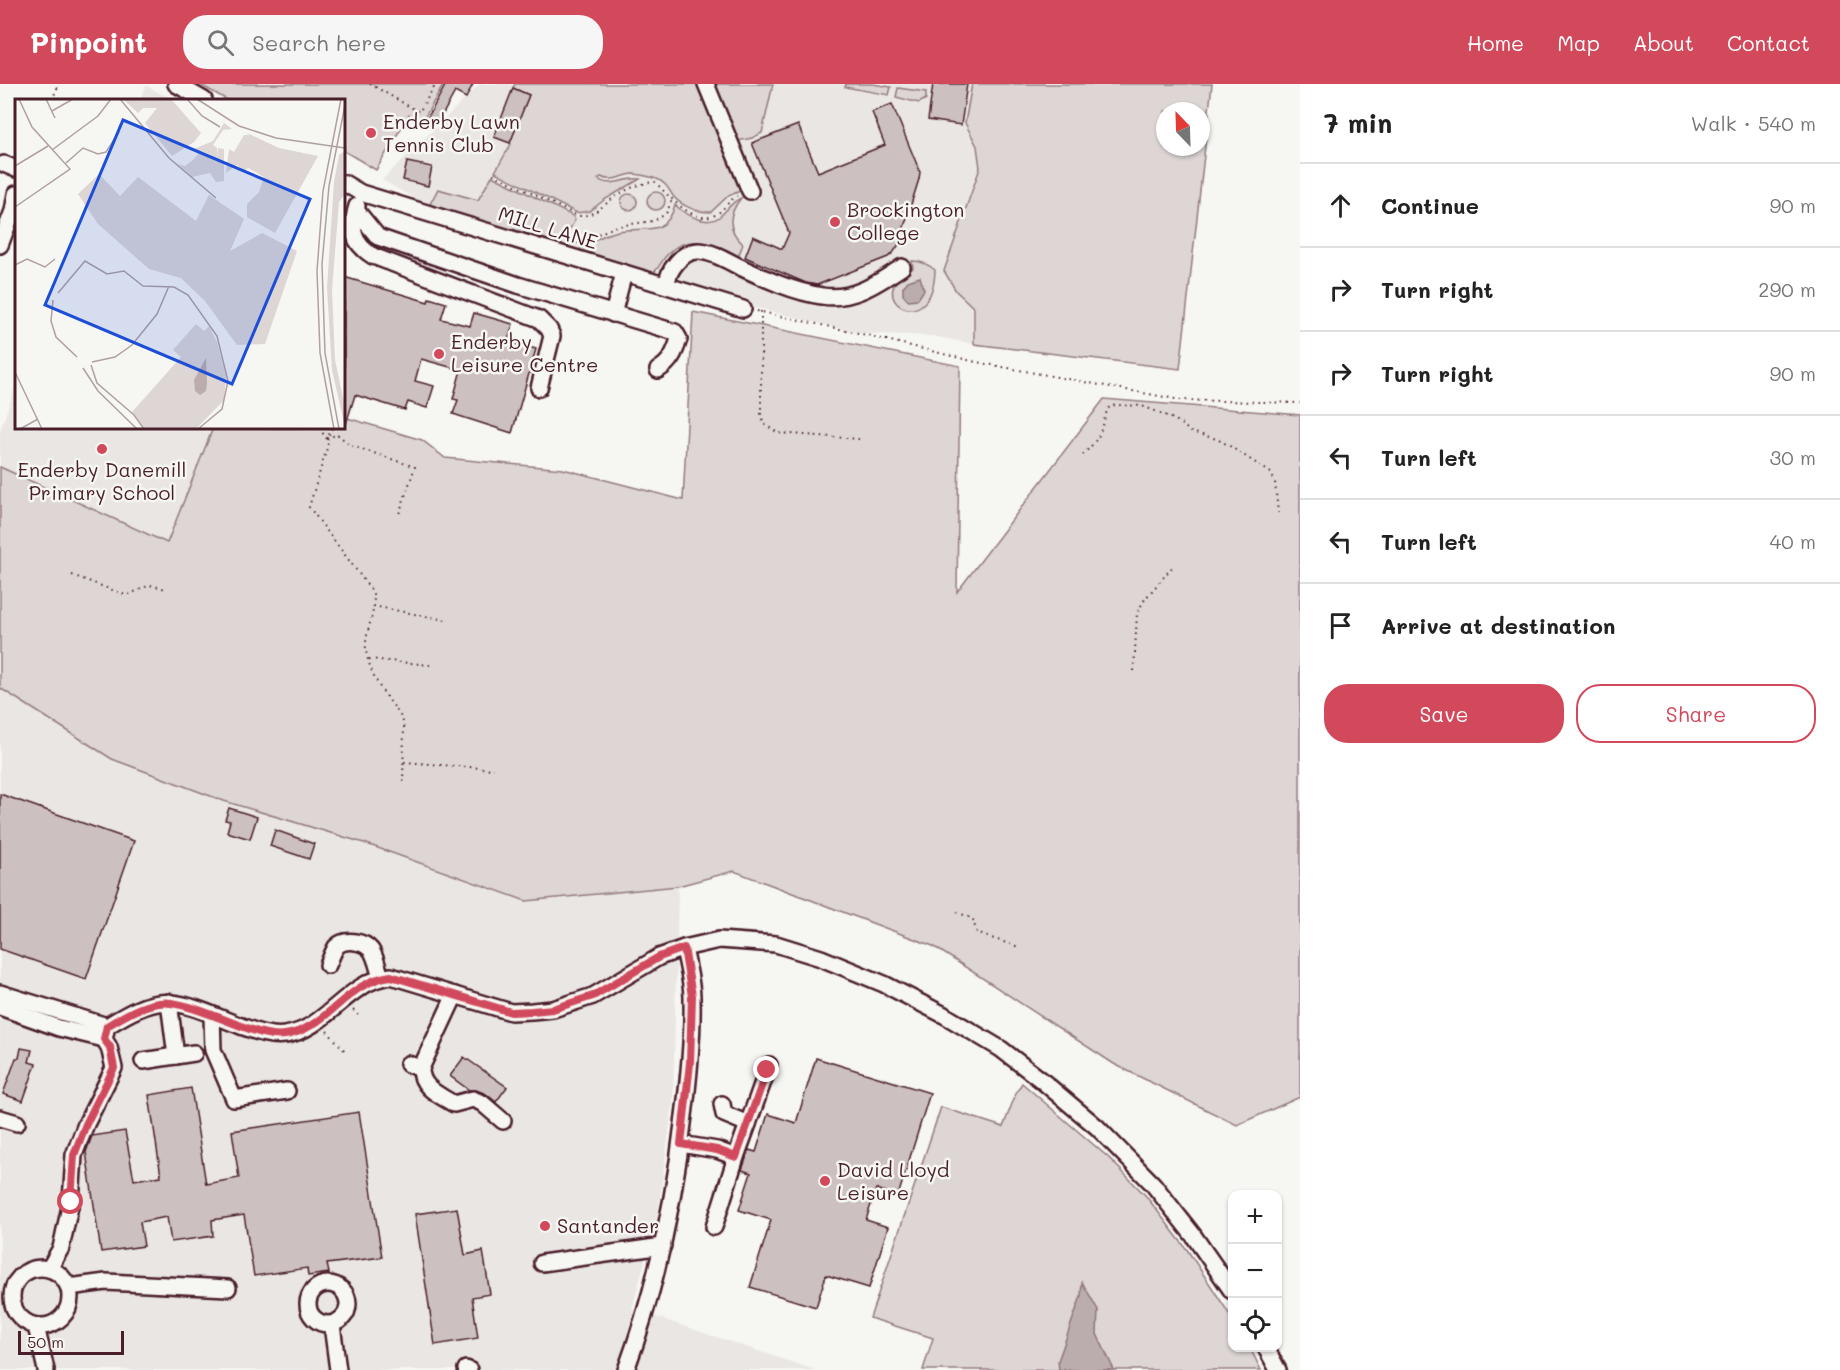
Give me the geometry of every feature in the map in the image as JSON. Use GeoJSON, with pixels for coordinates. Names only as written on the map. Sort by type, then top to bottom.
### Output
{"type":"FeatureCollection","features":[{"type":"Feature","properties":{"kind":"street"},"geometry":{"type":"LineString","coordinates":[[176,84],[202,99]]}},
{"type":"Feature","properties":{"kind":"street"},"geometry":{"type":"LineString","coordinates":[[706,84],[750,190]]}},
{"type":"Feature","properties":{"kind":"street","name":"MILL LANE"},"geometry":{"type":"LineString","coordinates":[[345,184],[361,193],[743,309]]}},
{"type":"Feature","properties":{"kind":"street"},"geometry":{"type":"LineString","coordinates":[[361,193],[356,210],[354,234],[361,249],[373,256],[539,319],[549,329],[552,336],[539,388]]}},
{"type":"Feature","properties":{"kind":"street"},"geometry":{"type":"LineString","coordinates":[[0,242],[13,211],[15,200]]}},
{"type":"Feature","properties":{"kind":"street"},"geometry":{"type":"LineString","coordinates":[[356,210],[378,237],[518,285],[677,333],[679,339],[670,360],[658,369]]}},
{"type":"Feature","properties":{"kind":"street"},"geometry":{"type":"LineString","coordinates":[[667,285],[667,280],[675,265],[684,255],[698,251],[723,258],[791,288],[824,297],[850,295],[874,286],[902,267]]}},
{"type":"Feature","properties":{"kind":"street"},"geometry":{"type":"LineString","coordinates":[[613,314],[624,273]]}},
{"type":"Feature","properties":{"kind":"street"},"geometry":{"type":"LineString","coordinates":[[0,1007],[60,1028],[105,1032],[129,1013],[151,1005],[169,1002],[270,1036],[287,1035],[302,1031],[349,994],[381,977],[391,976],[411,981],[511,1012],[553,1009],[593,996],[659,957],[684,948],[719,940],[776,944],[821,958],[884,984],[944,1015],[1001,1050],[1040,1079],[1097,1127],[1153,1184],[1228,1284]]}},
{"type":"Feature","properties":{"kind":"street"},"geometry":{"type":"LineString","coordinates":[[328,965],[336,947],[344,942],[358,943],[372,951],[381,977]]}},
{"type":"Feature","properties":{"kind":"street"},"geometry":{"type":"LineString","coordinates":[[626,1370],[640,1332],[663,1246],[681,1144],[690,1063],[692,996],[684,948]]}},
{"type":"Feature","properties":{"kind":"street"},"geometry":{"type":"LineString","coordinates":[[0,993],[105,1032]]}},
{"type":"Feature","properties":{"kind":"street"},"geometry":{"type":"LineString","coordinates":[[454,995],[415,1066],[424,1083],[444,1098],[454,1104],[473,1099],[482,1103],[503,1121]]}},
{"type":"Feature","properties":{"kind":"street"},"geometry":{"type":"LineString","coordinates":[[169,1002],[176,1056]]}},
{"type":"Feature","properties":{"kind":"street"},"geometry":{"type":"LineString","coordinates":[[212,1015],[213,1050],[234,1099],[287,1091]]}},
{"type":"Feature","properties":{"kind":"street"},"geometry":{"type":"LineString","coordinates":[[49,1269],[61,1248],[71,1202],[74,1155],[86,1124],[114,1068],[105,1032]]}},
{"type":"Feature","properties":{"kind":"street"},"geometry":{"type":"LineString","coordinates":[[143,1061],[194,1053]]}},
{"type":"Feature","properties":{"kind":"street"},"geometry":{"type":"LineString","coordinates":[[714,1227],[769,1065]]}},
{"type":"Feature","properties":{"kind":"street"},"geometry":{"type":"LineString","coordinates":[[722,1104],[722,1112],[727,1116],[748,1124]]}},
{"type":"Feature","properties":{"kind":"street"},"geometry":{"type":"LineString","coordinates":[[0,1119],[17,1124]]}},
{"type":"Feature","properties":{"kind":"street"},"geometry":{"type":"LineString","coordinates":[[681,1144],[717,1150],[736,1157]]}},
{"type":"Feature","properties":{"kind":"street"},"geometry":{"type":"LineString","coordinates":[[542,1263],[663,1246]]}},
{"type":"Feature","properties":{"kind":"street"},"geometry":{"type":"LineString","coordinates":[[40,1267],[49,1269],[64,1279],[69,1287],[70,1295],[66,1312],[53,1324],[36,1326],[19,1317],[14,1309],[12,1290],[22,1274],[40,1267]]}},
{"type":"Feature","properties":{"kind":"street"},"geometry":{"type":"LineString","coordinates":[[69,1287],[106,1282],[228,1288]]}},
{"type":"Feature","properties":{"kind":"street"},"geometry":{"type":"LineString","coordinates":[[332,1325],[338,1370]]}},
{"type":"Feature","properties":{"kind":"street"},"geometry":{"type":"LineString","coordinates":[[36,1326],[46,1370]]}},
{"type":"Feature","properties":{"kind":"street"},"geometry":{"type":"LineString","coordinates":[[1269,1352],[1278,1370]]}},
{"type":"Feature","properties":{"kind":"path"},"geometry":{"type":"LineString","coordinates":[[52,99],[59,84]]}},
{"type":"Feature","properties":{"kind":"path"},"geometry":{"type":"LineString","coordinates":[[370,84],[419,112],[436,84]]}},
{"type":"Feature","properties":{"kind":"path"},"geometry":{"type":"LineString","coordinates":[[493,174],[578,216],[594,213],[608,202],[642,183],[655,182],[672,199],[694,214],[712,217],[722,211],[735,197],[750,190]]}},
{"type":"Feature","properties":{"kind":"path"},"geometry":{"type":"LineString","coordinates":[[561,254],[598,232],[661,217],[667,213],[672,199]]}},
{"type":"Feature","properties":{"kind":"path"},"geometry":{"type":"LineString","coordinates":[[743,309],[858,333],[976,362],[1181,400],[1300,403]]}},
{"type":"Feature","properties":{"kind":"path"},"geometry":{"type":"LineString","coordinates":[[761,312],[761,415],[764,424],[778,432],[859,439]]}},
{"type":"Feature","properties":{"kind":"path"},"geometry":{"type":"LineString","coordinates":[[1083,455],[1098,439],[1104,415],[1110,406],[1142,406],[1177,421],[1191,432],[1217,439],[1271,473],[1275,482],[1278,513]]}},
{"type":"Feature","properties":{"kind":"path"},"geometry":{"type":"LineString","coordinates":[[320,429],[327,439],[328,445],[309,507],[375,598],[366,647],[383,693],[397,710],[404,724],[403,785]]}},
{"type":"Feature","properties":{"kind":"path"},"geometry":{"type":"LineString","coordinates":[[327,439],[332,429]]}},
{"type":"Feature","properties":{"kind":"path"},"geometry":{"type":"LineString","coordinates":[[327,439],[337,434],[350,445],[415,467],[398,518]]}},
{"type":"Feature","properties":{"kind":"path"},"geometry":{"type":"LineString","coordinates":[[1134,671],[1137,614],[1145,599],[1174,565]]}},
{"type":"Feature","properties":{"kind":"path"},"geometry":{"type":"LineString","coordinates":[[72,575],[123,594],[130,594],[150,585],[166,589]]}},
{"type":"Feature","properties":{"kind":"path"},"geometry":{"type":"LineString","coordinates":[[373,606],[446,620]]}},
{"type":"Feature","properties":{"kind":"path"},"geometry":{"type":"LineString","coordinates":[[369,659],[430,665]]}},
{"type":"Feature","properties":{"kind":"path"},"geometry":{"type":"LineString","coordinates":[[403,762],[494,769]]}},
{"type":"Feature","properties":{"kind":"path"},"geometry":{"type":"LineString","coordinates":[[957,912],[973,919],[979,934],[1019,947]]}},
{"type":"Feature","properties":{"kind":"path"},"geometry":{"type":"LineString","coordinates":[[317,1020],[347,1053]]}},
{"type":"Feature","properties":{"kind":"shaded area"},"geometry":{"type":"Polygon","coordinates":[[[199,84],[444,84],[422,122],[409,115],[376,170],[345,152],[345,99],[225,99],[199,84]]]}},
{"type":"Feature","properties":{"kind":"shaded area","name":"Brockington College"},"geometry":{"type":"Polygon","coordinates":[[[480,84],[1212,84],[1210,102],[1156,102],[1156,156],[1204,156],[1180,369],[974,344],[932,336],[858,333],[745,305],[549,249],[426,205],[382,180],[480,84]]]}},
{"type":"Feature","properties":{"kind":"shaded area"},"geometry":{"type":"Polygon","coordinates":[[[515,84],[703,84],[745,189],[728,196],[711,212],[706,212],[681,203],[665,184],[657,179],[633,174],[613,179],[601,177],[598,179],[608,183],[640,179],[590,211],[577,213],[495,172],[511,144],[529,95],[513,88],[515,84]]]}},
{"type":"Feature","properties":{"kind":"shaded area"},"geometry":{"type":"Polygon","coordinates":[[[715,84],[773,84],[762,133],[738,141],[715,84]]]}},
{"type":"Feature","properties":{"kind":"shaded area"},"geometry":{"type":"Polygon","coordinates":[[[846,84],[891,87],[889,95],[845,87],[846,84]]]}},
{"type":"Feature","properties":{"kind":"shaded area"},"geometry":{"type":"Polygon","coordinates":[[[972,84],[1212,84],[1210,102],[1156,102],[1156,156],[1204,156],[1180,369],[974,344],[974,308],[956,291],[944,271],[980,168],[977,146],[965,123],[972,84]]]}},
{"type":"Feature","properties":{"kind":"shaded area"},"geometry":{"type":"Polygon","coordinates":[[[146,86],[172,99],[140,99],[146,86]]]}},
{"type":"Feature","properties":{"kind":"shaded area"},"geometry":{"type":"Polygon","coordinates":[[[898,88],[926,92],[926,99],[919,103],[896,97],[898,88]]]}},
{"type":"Feature","properties":{"kind":"shaded area"},"geometry":{"type":"Polygon","coordinates":[[[492,176],[573,216],[575,220],[571,227],[549,249],[429,206],[438,189],[478,200],[492,176]]]}},
{"type":"Feature","properties":{"kind":"shaded area"},"geometry":{"type":"Polygon","coordinates":[[[656,192],[662,195],[665,201],[662,207],[656,210],[650,207],[647,201],[650,195],[656,192]]]}},
{"type":"Feature","properties":{"kind":"shaded area"},"geometry":{"type":"Polygon","coordinates":[[[629,194],[637,202],[629,210],[621,202],[629,194]]]}},
{"type":"Feature","properties":{"kind":"shaded area"},"geometry":{"type":"Polygon","coordinates":[[[741,198],[734,210],[731,222],[734,233],[743,244],[738,257],[730,261],[707,245],[691,242],[674,248],[651,275],[573,255],[594,240],[618,231],[660,226],[671,215],[675,205],[690,215],[708,221],[719,217],[741,198]]]}},
{"type":"Feature","properties":{"kind":"shaded area"},"geometry":{"type":"Polygon","coordinates":[[[912,261],[924,263],[935,270],[931,292],[923,304],[912,309],[902,307],[895,301],[893,291],[898,280],[913,268],[912,261]]]}},
{"type":"Feature","properties":{"kind":"shaded area"},"geometry":{"type":"Polygon","coordinates":[[[920,277],[924,290],[918,299],[908,300],[903,295],[903,287],[908,281],[920,277]]]}},
{"type":"Feature","properties":{"kind":"shaded area"},"geometry":{"type":"Polygon","coordinates":[[[693,312],[960,366],[957,592],[1104,399],[1300,415],[1300,1097],[1237,1125],[1114,1064],[933,946],[734,871],[678,886],[526,901],[364,843],[224,801],[112,759],[0,688],[0,467],[167,543],[213,429],[345,429],[345,417],[422,440],[445,458],[563,469],[683,500],[693,312]]]}},
{"type":"Feature","properties":{"kind":"shaded area","name":"Enderby Danemill Primary School"},"geometry":{"type":"Polygon","coordinates":[[[15,388],[15,429],[213,429],[168,543],[0,467],[0,431],[15,388]]]}},
{"type":"Feature","properties":{"kind":"shaded area","name":"Santander"},"geometry":{"type":"Polygon","coordinates":[[[0,688],[112,759],[224,801],[364,843],[526,901],[678,886],[673,1101],[658,1212],[632,1309],[815,1370],[0,1370],[0,688]]]}},
{"type":"Feature","properties":{"kind":"shaded area"},"geometry":{"type":"Polygon","coordinates":[[[1022,1083],[1109,1158],[1146,1196],[1188,1251],[1228,1312],[1228,1352],[1252,1352],[1261,1370],[923,1370],[933,1338],[870,1318],[941,1107],[1003,1127],[1022,1083]]]}},
{"type":"Feature","properties":{"kind":"shaded area"},"geometry":{"type":"Polygon","coordinates":[[[1082,1282],[1098,1310],[1097,1334],[1114,1370],[1059,1370],[1058,1361],[1081,1296],[1082,1282]]]}},
{"type":"Feature","properties":{"kind":"building"},"geometry":{"type":"Polygon","coordinates":[[[442,84],[473,84],[466,98],[455,92],[438,123],[428,117],[445,86],[442,84]]]}},
{"type":"Feature","properties":{"kind":"building"},"geometry":{"type":"Polygon","coordinates":[[[933,84],[967,84],[961,125],[928,120],[933,84]]]}},
{"type":"Feature","properties":{"kind":"building"},"geometry":{"type":"Polygon","coordinates":[[[513,88],[529,95],[510,143],[494,137],[513,88]]]}},
{"type":"Feature","properties":{"kind":"building","name":"Brockington College"},"geometry":{"type":"Polygon","coordinates":[[[892,104],[920,172],[898,246],[893,253],[817,285],[806,283],[745,257],[753,236],[782,249],[789,233],[752,143],[798,125],[818,172],[885,145],[872,112],[892,104]]]}},
{"type":"Feature","properties":{"kind":"building"},"geometry":{"type":"Polygon","coordinates":[[[407,162],[432,167],[428,186],[403,180],[407,162]]]}},
{"type":"Feature","properties":{"kind":"building","name":"Enderby Leisure Centre"},"geometry":{"type":"Polygon","coordinates":[[[345,277],[428,302],[429,298],[446,303],[441,319],[470,326],[474,313],[513,324],[508,341],[536,349],[512,433],[453,414],[458,400],[453,399],[461,370],[421,359],[415,381],[434,386],[427,408],[408,402],[405,410],[355,395],[346,424],[345,277]]]}},
{"type":"Feature","properties":{"kind":"building"},"geometry":{"type":"Polygon","coordinates":[[[0,794],[134,841],[86,979],[0,949],[0,794]]]}},
{"type":"Feature","properties":{"kind":"building"},"geometry":{"type":"Polygon","coordinates":[[[229,808],[257,817],[250,839],[227,832],[230,821],[225,820],[229,808]]]}},
{"type":"Feature","properties":{"kind":"building"},"geometry":{"type":"Polygon","coordinates":[[[275,830],[314,844],[309,859],[270,846],[275,830]]]}},
{"type":"Feature","properties":{"kind":"building"},"geometry":{"type":"Polygon","coordinates":[[[21,1048],[32,1050],[29,1062],[36,1064],[23,1101],[3,1094],[21,1048]]]}},
{"type":"Feature","properties":{"kind":"building"},"geometry":{"type":"Polygon","coordinates":[[[464,1057],[507,1087],[496,1102],[486,1094],[469,1090],[450,1076],[464,1057]]]}},
{"type":"Feature","properties":{"kind":"building","name":"David Lloyd Leisure"},"geometry":{"type":"Polygon","coordinates":[[[816,1058],[930,1093],[898,1196],[876,1189],[866,1220],[888,1227],[869,1288],[826,1275],[816,1307],[750,1287],[771,1220],[739,1210],[751,1173],[742,1170],[749,1150],[756,1152],[768,1114],[796,1123],[816,1058]]]}},
{"type":"Feature","properties":{"kind":"building"},"geometry":{"type":"Polygon","coordinates":[[[191,1088],[206,1184],[239,1178],[232,1131],[359,1112],[382,1257],[327,1264],[329,1273],[308,1276],[307,1268],[254,1276],[244,1215],[212,1220],[213,1236],[171,1242],[167,1217],[140,1222],[144,1246],[101,1252],[86,1152],[92,1136],[125,1131],[134,1180],[161,1176],[149,1095],[191,1088]]]}},
{"type":"Feature","properties":{"kind":"building"},"geometry":{"type":"Polygon","coordinates":[[[457,1208],[465,1255],[483,1251],[490,1294],[472,1297],[478,1338],[435,1345],[415,1214],[457,1208]]]}},
{"type":"Feature","properties":{"kind":"place","name":"Enderby Lawn Tennis Club"},"geometry":{"type":"Point","coordinates":[371,133]}},
{"type":"Feature","properties":{"kind":"place","name":"Brockington College"},"geometry":{"type":"Point","coordinates":[835,222]}},
{"type":"Feature","properties":{"kind":"place","name":"Enderby Leisure Centre"},"geometry":{"type":"Point","coordinates":[439,354]}},
{"type":"Feature","properties":{"kind":"place","name":"Enderby Danemill Primary School"},"geometry":{"type":"Point","coordinates":[102,449]}},
{"type":"Feature","properties":{"kind":"place","name":"David Lloyd Leisure"},"geometry":{"type":"Point","coordinates":[825,1181]}},
{"type":"Feature","properties":{"kind":"place","name":"Santander"},"geometry":{"type":"Point","coordinates":[545,1226]}},
{"type":"Feature","properties":{"kind":"route"},"geometry":{"type":"LineString","coordinates":[[71,1202],[74,1155],[86,1124],[114,1068],[110,1047],[104,1039],[107,1026],[129,1013],[151,1005],[169,1002],[270,1036],[287,1035],[302,1031],[365,984],[377,978],[391,976],[511,1012],[553,1009],[593,996],[659,957],[684,948],[692,996],[690,1063],[681,1144],[717,1150],[736,1157],[767,1070]]}}]}
